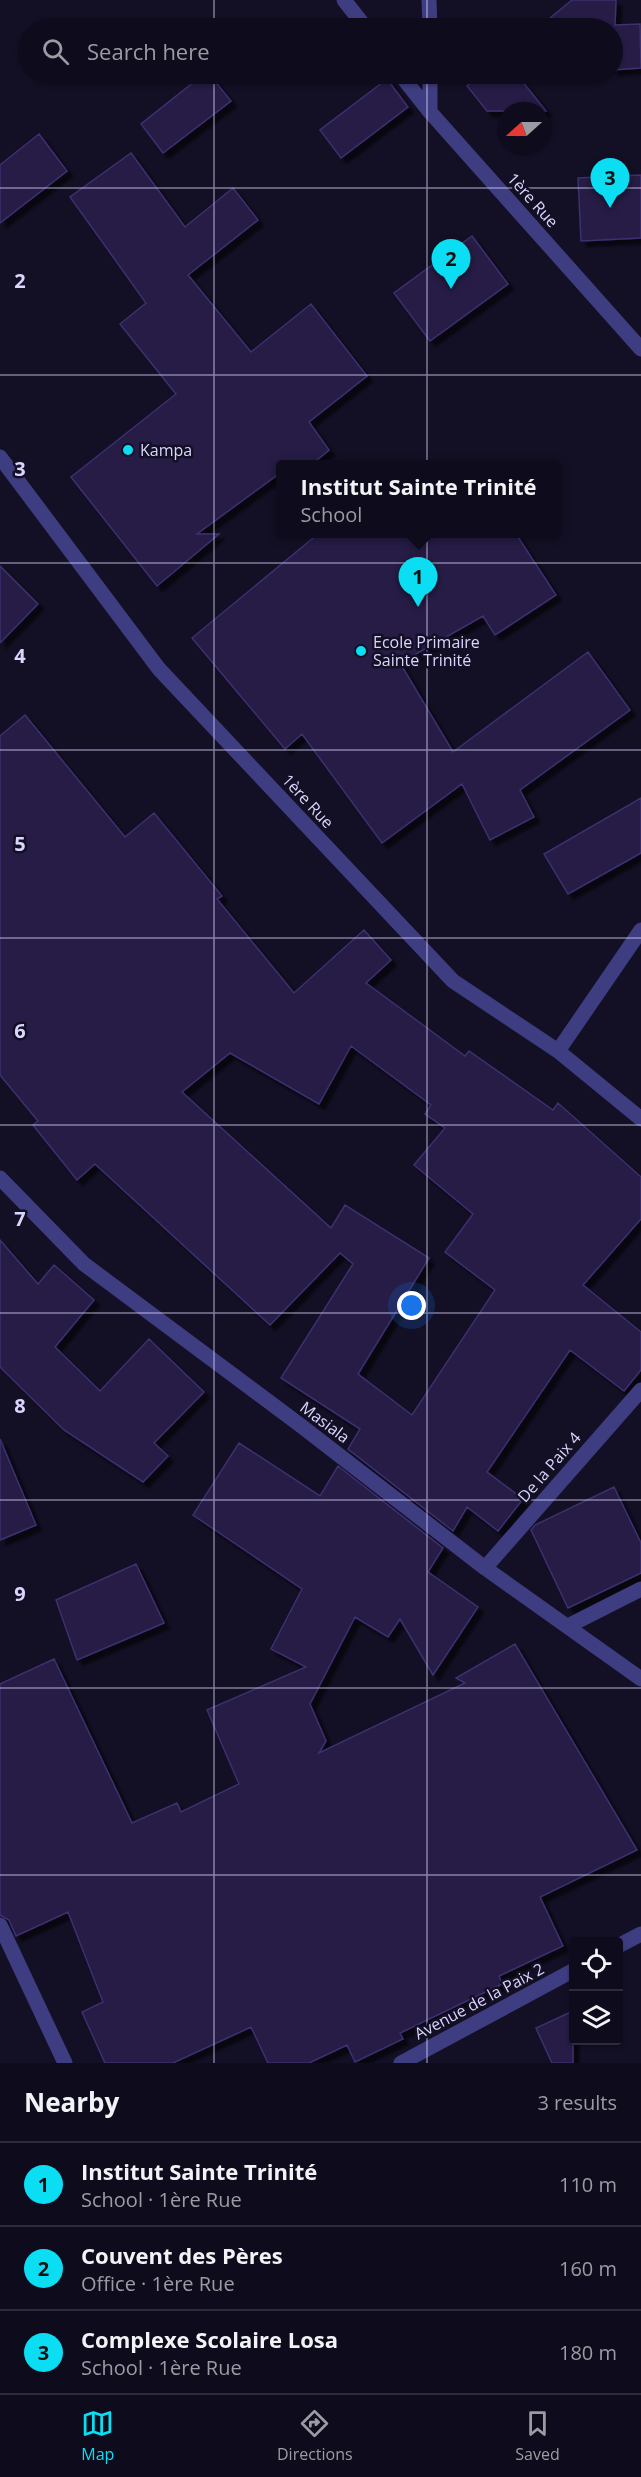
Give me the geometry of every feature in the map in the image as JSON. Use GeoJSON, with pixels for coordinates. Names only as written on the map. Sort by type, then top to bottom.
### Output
{"type":"FeatureCollection","features":[{"type":"Feature","properties":{"kind":"street"},"geometry":{"type":"LineString","coordinates":[[344,0],[358,18]]}},
{"type":"Feature","properties":{"kind":"street"},"geometry":{"type":"LineString","coordinates":[[429,0],[430,18]]}},
{"type":"Feature","properties":{"kind":"street","name":"1ère Rue"},"geometry":{"type":"LineString","coordinates":[[408,84],[430,112],[641,349]]}},
{"type":"Feature","properties":{"kind":"street"},"geometry":{"type":"LineString","coordinates":[[430,84],[430,112]]}},
{"type":"Feature","properties":{"kind":"street","name":"1ère Rue"},"geometry":{"type":"LineString","coordinates":[[0,457],[159,669],[453,981],[558,1051],[641,1119]]}},
{"type":"Feature","properties":{"kind":"street"},"geometry":{"type":"LineString","coordinates":[[558,1051],[641,930]]}},
{"type":"Feature","properties":{"kind":"street","name":"Masiala"},"geometry":{"type":"LineString","coordinates":[[0,1178],[84,1264],[300,1425],[485,1568],[641,1678]]}},
{"type":"Feature","properties":{"kind":"street","name":"De la Paix 4"},"geometry":{"type":"LineString","coordinates":[[485,1568],[641,1390]]}},
{"type":"Feature","properties":{"kind":"street"},"geometry":{"type":"LineString","coordinates":[[568,1626],[641,1589]]}},
{"type":"Feature","properties":{"kind":"street"},"geometry":{"type":"LineString","coordinates":[[0,1925],[65,2063]]}},
{"type":"Feature","properties":{"kind":"street"},"geometry":{"type":"LineString","coordinates":[[623,1943],[641,1934]]}},
{"type":"Feature","properties":{"kind":"street","name":"Avenue de la Paix 2"},"geometry":{"type":"LineString","coordinates":[[401,2063],[569,1972]]}},
{"type":"Feature","properties":{"kind":"building"},"geometry":{"type":"Polygon","coordinates":[[[572,0],[616,0],[615,18],[550,18],[572,0]]]}},
{"type":"Feature","properties":{"kind":"building"},"geometry":{"type":"Polygon","coordinates":[[[640,24],[641,68],[623,69],[623,25],[640,24]]]}},
{"type":"Feature","properties":{"kind":"building"},"geometry":{"type":"Polygon","coordinates":[[[191,84],[217,84],[231,101],[163,153],[141,124],[191,84]]]}},
{"type":"Feature","properties":{"kind":"building"},"geometry":{"type":"Polygon","coordinates":[[[380,84],[391,84],[408,107],[341,158],[320,130],[380,84]]]}},
{"type":"Feature","properties":{"kind":"building"},"geometry":{"type":"Polygon","coordinates":[[[470,84],[524,84],[539,102],[497,102],[497,111],[487,111],[467,86],[470,84]]]}},
{"type":"Feature","properties":{"kind":"building"},"geometry":{"type":"Polygon","coordinates":[[[39,134],[67,171],[0,223],[0,165],[39,134]]]}},
{"type":"Feature","properties":{"kind":"building"},"geometry":{"type":"Polygon","coordinates":[[[131,153],[185,227],[233,188],[258,220],[188,275],[251,352],[311,304],[367,376],[309,422],[329,450],[317,460],[276,460],[276,476],[197,534],[219,534],[157,586],[71,477],[176,394],[120,324],[146,303],[70,197],[131,153]]]}},
{"type":"Feature","properties":{"kind":"building"},"geometry":{"type":"Polygon","coordinates":[[[641,175],[641,238],[581,241],[578,178],[641,175]]]}},
{"type":"Feature","properties":{"kind":"building"},"geometry":{"type":"Polygon","coordinates":[[[472,236],[508,284],[430,341],[394,293],[472,236]]]}},
{"type":"Feature","properties":{"kind":"building"},"geometry":{"type":"Polygon","coordinates":[[[313,538],[519,538],[556,595],[495,635],[483,616],[400,663],[453,752],[588,652],[630,710],[520,790],[534,817],[490,840],[462,784],[382,843],[302,734],[285,749],[192,638],[313,538]]]}},
{"type":"Feature","properties":{"kind":"building"},"geometry":{"type":"Polygon","coordinates":[[[0,566],[38,604],[0,643],[0,566]]]}},
{"type":"Feature","properties":{"kind":"building"},"geometry":{"type":"Polygon","coordinates":[[[25,715],[125,837],[154,813],[222,896],[217,899],[294,993],[364,930],[391,960],[366,983],[465,1056],[469,1051],[553,1110],[558,1103],[641,1177],[641,1219],[583,1285],[641,1332],[641,1370],[624,1391],[570,1350],[487,1472],[523,1499],[498,1531],[467,1507],[453,1531],[348,1449],[360,1429],[281,1378],[353,1264],[340,1253],[270,1325],[95,1164],[77,1180],[33,1125],[38,1121],[0,1075],[0,736],[25,715]],[[351,1046],[319,1104],[230,1053],[182,1092],[331,1228],[345,1205],[429,1258],[358,1374],[412,1415],[495,1290],[445,1252],[473,1214],[414,1165],[445,1128],[425,1114],[431,1105],[351,1046]]]}},
{"type":"Feature","properties":{"kind":"building"},"geometry":{"type":"Polygon","coordinates":[[[641,798],[641,853],[568,894],[544,854],[641,798]]]}},
{"type":"Feature","properties":{"kind":"building"},"geometry":{"type":"Polygon","coordinates":[[[0,1240],[38,1284],[54,1265],[94,1300],[55,1347],[100,1391],[149,1339],[204,1392],[154,1443],[168,1456],[143,1482],[64,1430],[0,1367],[0,1240]]]}},
{"type":"Feature","properties":{"kind":"building"},"geometry":{"type":"Polygon","coordinates":[[[0,1439],[36,1525],[0,1540],[0,1439]]]}},
{"type":"Feature","properties":{"kind":"building"},"geometry":{"type":"Polygon","coordinates":[[[239,1443],[320,1496],[338,1466],[443,1548],[428,1572],[478,1607],[433,1675],[400,1619],[388,1637],[355,1617],[310,1704],[326,1741],[319,1753],[465,1683],[456,1678],[515,1644],[637,1850],[540,1897],[563,1946],[499,1976],[502,1984],[400,2033],[403,2039],[355,2062],[347,2045],[309,2063],[268,2063],[251,2027],[173,2063],[105,2063],[82,2012],[103,2002],[68,1912],[16,1936],[9,1920],[0,1915],[0,1684],[54,1659],[132,1823],[177,1803],[181,1812],[239,1784],[207,1710],[306,1667],[271,1649],[302,1589],[193,1515],[239,1443]]]}},
{"type":"Feature","properties":{"kind":"building"},"geometry":{"type":"Polygon","coordinates":[[[614,1487],[641,1543],[641,1573],[568,1608],[531,1530],[535,1525],[614,1487]]]}},
{"type":"Feature","properties":{"kind":"building"},"geometry":{"type":"Polygon","coordinates":[[[136,1564],[164,1623],[77,1660],[56,1600],[136,1564]]]}},
{"type":"Feature","properties":{"kind":"building"},"geometry":{"type":"Polygon","coordinates":[[[569,2013],[569,2045],[573,2045],[573,2063],[552,2063],[536,2028],[569,2013]]]}},
{"type":"Feature","properties":{"kind":"place","name":"Complexe Scolaire Losa"},"geometry":{"type":"Point","coordinates":[610,208]}},
{"type":"Feature","properties":{"kind":"place","name":"Couvent des Pères"},"geometry":{"type":"Point","coordinates":[451,289]}},
{"type":"Feature","properties":{"kind":"place","name":"Kampa"},"geometry":{"type":"Point","coordinates":[128,450]}},
{"type":"Feature","properties":{"kind":"place","name":"Institut Sainte Trinité"},"geometry":{"type":"Point","coordinates":[418,607]}},
{"type":"Feature","properties":{"kind":"place","name":"Ecole Primaire Sainte Trinité"},"geometry":{"type":"Point","coordinates":[361,651]}}]}
